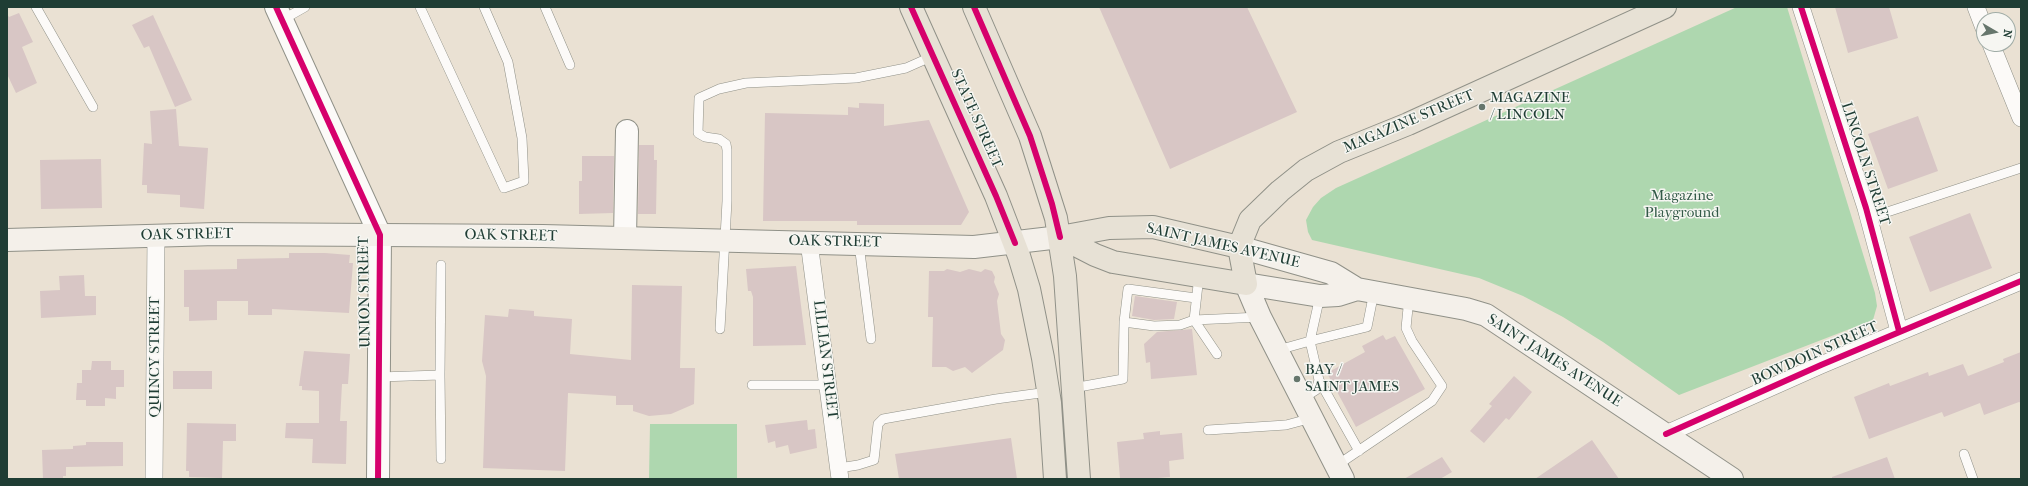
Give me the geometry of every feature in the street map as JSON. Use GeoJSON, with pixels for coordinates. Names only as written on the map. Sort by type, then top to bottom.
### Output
{"type":"FeatureCollection","features":[{"type":"Feature","properties":{"kind":"main road","name":"STATE STREET"},"geometry":{"type":"LineString","coordinates":[[911,7],[996,196],[1015,243],[1029,289],[1048,392],[1055,479]]}},
{"type":"Feature","properties":{"kind":"main road"},"geometry":{"type":"LineString","coordinates":[[974,7],[1030,136],[1052,204],[1060,237],[1066,284],[1079,479]]}},
{"type":"Feature","properties":{"kind":"main road","name":"MAGAZINE STREET"},"geometry":{"type":"LineString","coordinates":[[1239,247],[1250,220],[1271,198],[1306,170],[1339,152],[1408,124],[1665,7]]}},
{"type":"Feature","properties":{"kind":"main road","name":"SAINT JAMES AVENUE"},"geometry":{"type":"LineString","coordinates":[[1015,243],[1109,228],[1153,227],[1239,247],[1331,273],[1366,290],[1466,309],[1486,315],[1732,479]]}},
{"type":"Feature","properties":{"kind":"main road","name":"OAK STREET"},"geometry":{"type":"LineString","coordinates":[[7,240],[216,234],[625,238],[974,247],[1015,243]]}},
{"type":"Feature","properties":{"kind":"main road","name":"SAINT JAMES AVENUE"},"geometry":{"type":"LineString","coordinates":[[1060,237],[1095,255],[1113,262],[1320,296],[1366,290]]}},
{"type":"Feature","properties":{"kind":"main road"},"geometry":{"type":"LineString","coordinates":[[1239,247],[1246,284],[1260,316],[1339,473]]}},
{"type":"Feature","properties":{"kind":"street","name":"LINCOLN STREET"},"geometry":{"type":"LineString","coordinates":[[1801,7],[1869,218],[1899,331]]}},
{"type":"Feature","properties":{"kind":"street","name":"UNION STREET"},"geometry":{"type":"LineString","coordinates":[[279,14],[380,235],[378,479]]}},
{"type":"Feature","properties":{"kind":"street"},"geometry":{"type":"LineString","coordinates":[[1994,52],[2021,118]]}},
{"type":"Feature","properties":{"kind":"street"},"geometry":{"type":"LineString","coordinates":[[625,238],[627,131]]}},
{"type":"Feature","properties":{"kind":"street","name":"QUINCY STREET"},"geometry":{"type":"LineString","coordinates":[[154,479],[156,235]]}},
{"type":"Feature","properties":{"kind":"street","name":"LILLIAN STREET"},"geometry":{"type":"LineString","coordinates":[[810,242],[840,474]]}},
{"type":"Feature","properties":{"kind":"street","name":"BOWDOIN STREET"},"geometry":{"type":"LineString","coordinates":[[1666,434],[1899,331],[2021,281]]}},
{"type":"Feature","properties":{"kind":"lane"},"geometry":{"type":"LineString","coordinates":[[36,7],[93,107]]}},
{"type":"Feature","properties":{"kind":"lane"},"geometry":{"type":"LineString","coordinates":[[279,14],[305,7]]}},
{"type":"Feature","properties":{"kind":"lane"},"geometry":{"type":"LineString","coordinates":[[420,7],[504,188],[524,181],[522,138],[508,62],[484,7]]}},
{"type":"Feature","properties":{"kind":"lane"},"geometry":{"type":"LineString","coordinates":[[545,7],[570,65]]}},
{"type":"Feature","properties":{"kind":"lane"},"geometry":{"type":"LineString","coordinates":[[720,328],[726,240],[726,144],[719,139],[705,137],[698,133],[698,98],[719,89],[746,83],[856,78],[906,68],[933,56]]}},
{"type":"Feature","properties":{"kind":"lane"},"geometry":{"type":"LineString","coordinates":[[1869,218],[2021,168]]}},
{"type":"Feature","properties":{"kind":"lane"},"geometry":{"type":"LineString","coordinates":[[859,243],[871,340]]}},
{"type":"Feature","properties":{"kind":"lane"},"geometry":{"type":"LineString","coordinates":[[441,265],[441,459]]}},
{"type":"Feature","properties":{"kind":"lane"},"geometry":{"type":"LineString","coordinates":[[1199,276],[1194,320],[1217,354]]}},
{"type":"Feature","properties":{"kind":"lane"},"geometry":{"type":"LineString","coordinates":[[1073,388],[1123,379],[1124,322],[1128,289],[1158,295],[1196,298]]}},
{"type":"Feature","properties":{"kind":"lane"},"geometry":{"type":"LineString","coordinates":[[1278,350],[1367,327],[1366,290]]}},
{"type":"Feature","properties":{"kind":"lane"},"geometry":{"type":"LineString","coordinates":[[1320,296],[1310,341],[1320,380],[1359,451]]}},
{"type":"Feature","properties":{"kind":"lane"},"geometry":{"type":"LineString","coordinates":[[1339,473],[1359,451],[1432,401],[1442,386],[1412,341],[1406,328],[1409,298]]}},
{"type":"Feature","properties":{"kind":"lane"},"geometry":{"type":"LineString","coordinates":[[1124,322],[1180,325],[1194,320],[1260,316]]}},
{"type":"Feature","properties":{"kind":"lane"},"geometry":{"type":"LineString","coordinates":[[378,377],[440,375]]}},
{"type":"Feature","properties":{"kind":"lane"},"geometry":{"type":"LineString","coordinates":[[1302,399],[1316,390],[1320,380]]}},
{"type":"Feature","properties":{"kind":"lane"},"geometry":{"type":"LineString","coordinates":[[752,385],[828,385]]}},
{"type":"Feature","properties":{"kind":"lane"},"geometry":{"type":"LineString","coordinates":[[840,474],[858,465],[874,460],[878,424],[883,419],[996,399],[1048,392]]}},
{"type":"Feature","properties":{"kind":"lane"},"geometry":{"type":"LineString","coordinates":[[1208,430],[1286,425],[1312,418]]}},
{"type":"Feature","properties":{"kind":"lane"},"geometry":{"type":"LineString","coordinates":[[1964,454],[1973,479]]}},
{"type":"Feature","properties":{"kind":"green space","name":"Magazine Playground"},"geometry":{"type":"Polygon","coordinates":[[[1737,7],[1787,7],[1875,293],[1877,306],[1873,320],[1679,395],[1603,342],[1563,317],[1523,296],[1479,278],[1312,240],[1308,232],[1306,220],[1313,207],[1321,198],[1336,188],[1737,7]]]}},
{"type":"Feature","properties":{"kind":"green space"},"geometry":{"type":"Polygon","coordinates":[[[650,424],[737,424],[737,479],[649,479],[650,424]]]}},
{"type":"Feature","properties":{"kind":"building"},"geometry":{"type":"Polygon","coordinates":[[[1099,7],[1247,7],[1297,112],[1170,169],[1099,7]]]}},
{"type":"Feature","properties":{"kind":"building"},"geometry":{"type":"Polygon","coordinates":[[[1835,7],[1889,7],[1898,38],[1848,53],[1835,7]]]}},
{"type":"Feature","properties":{"kind":"building"},"geometry":{"type":"Polygon","coordinates":[[[19,13],[33,42],[22,47],[37,83],[16,93],[7,74],[7,14],[9,17],[19,13]]]}},
{"type":"Feature","properties":{"kind":"building"},"geometry":{"type":"Polygon","coordinates":[[[153,15],[192,100],[175,107],[149,46],[144,48],[132,25],[153,15]]]}},
{"type":"Feature","properties":{"kind":"building"},"geometry":{"type":"Polygon","coordinates":[[[859,103],[884,104],[884,126],[929,120],[969,212],[961,225],[857,225],[857,221],[763,221],[765,113],[848,115],[848,107],[859,108],[859,103]]]}},
{"type":"Feature","properties":{"kind":"building"},"geometry":{"type":"Polygon","coordinates":[[[176,109],[179,146],[208,148],[204,209],[180,207],[180,195],[147,193],[147,185],[142,185],[144,143],[152,144],[150,111],[176,109]]]}},
{"type":"Feature","properties":{"kind":"building"},"geometry":{"type":"Polygon","coordinates":[[[1918,116],[1938,171],[1888,189],[1868,134],[1918,116]]]}},
{"type":"Feature","properties":{"kind":"building"},"geometry":{"type":"Polygon","coordinates":[[[639,145],[654,145],[654,160],[657,160],[656,214],[638,214],[639,145]]]}},
{"type":"Feature","properties":{"kind":"building"},"geometry":{"type":"Polygon","coordinates":[[[582,156],[614,156],[613,213],[579,214],[579,181],[582,181],[582,156]]]}},
{"type":"Feature","properties":{"kind":"building"},"geometry":{"type":"Polygon","coordinates":[[[101,159],[102,208],[41,209],[40,160],[101,159]]]}},
{"type":"Feature","properties":{"kind":"building"},"geometry":{"type":"Polygon","coordinates":[[[1970,213],[1992,268],[1930,292],[1909,237],[1970,213]]]}},
{"type":"Feature","properties":{"kind":"building"},"geometry":{"type":"Polygon","coordinates":[[[289,253],[350,255],[349,263],[353,263],[349,313],[272,309],[272,315],[248,315],[248,301],[217,301],[217,320],[189,321],[189,307],[184,307],[184,270],[237,269],[237,259],[289,258],[289,253]]]}},
{"type":"Feature","properties":{"kind":"building"},"geometry":{"type":"Polygon","coordinates":[[[796,266],[806,345],[753,346],[753,297],[751,291],[748,291],[746,269],[796,266]]]}},
{"type":"Feature","properties":{"kind":"building"},"geometry":{"type":"Polygon","coordinates":[[[947,269],[960,272],[969,269],[981,272],[985,269],[992,271],[995,277],[994,282],[999,294],[997,301],[1001,334],[1005,340],[1003,350],[972,373],[965,367],[953,371],[946,367],[932,367],[933,317],[928,317],[929,271],[944,271],[947,269]]]}},
{"type":"Feature","properties":{"kind":"building"},"geometry":{"type":"Polygon","coordinates":[[[84,275],[85,296],[96,296],[96,315],[41,318],[40,291],[60,290],[59,276],[84,275]]]}},
{"type":"Feature","properties":{"kind":"building"},"geometry":{"type":"Polygon","coordinates":[[[632,285],[682,286],[680,368],[695,368],[694,404],[671,414],[649,416],[633,411],[633,405],[616,405],[616,396],[568,393],[565,471],[483,468],[486,376],[482,361],[485,315],[508,317],[509,309],[534,311],[534,316],[572,319],[570,354],[631,360],[632,285]]]}},
{"type":"Feature","properties":{"kind":"building"},"geometry":{"type":"Polygon","coordinates":[[[1135,296],[1177,302],[1174,319],[1154,320],[1132,316],[1135,296]]]}},
{"type":"Feature","properties":{"kind":"building"},"geometry":{"type":"Polygon","coordinates":[[[1192,329],[1197,375],[1151,379],[1150,362],[1146,363],[1144,344],[1157,332],[1192,329]]]}},
{"type":"Feature","properties":{"kind":"building"},"geometry":{"type":"Polygon","coordinates":[[[1383,335],[1386,340],[1395,336],[1425,389],[1356,427],[1327,373],[1365,352],[1362,346],[1383,335]]]}},
{"type":"Feature","properties":{"kind":"building"},"geometry":{"type":"Polygon","coordinates":[[[304,351],[350,354],[348,384],[342,384],[340,421],[347,421],[346,464],[312,463],[313,439],[285,438],[286,423],[319,423],[319,391],[302,390],[302,386],[299,386],[304,351]]]}},
{"type":"Feature","properties":{"kind":"building"},"geometry":{"type":"Polygon","coordinates":[[[2021,352],[2021,403],[2019,402],[1984,415],[1980,403],[1944,417],[1942,412],[1869,439],[1854,397],[1889,383],[1890,386],[1928,372],[1929,376],[1963,364],[1968,376],[2004,362],[2003,359],[2021,352]]]}},
{"type":"Feature","properties":{"kind":"building"},"geometry":{"type":"Polygon","coordinates":[[[92,361],[111,361],[111,370],[124,370],[124,387],[116,387],[116,399],[105,398],[105,406],[86,406],[86,400],[76,400],[77,383],[82,383],[82,370],[91,370],[92,361]]]}},
{"type":"Feature","properties":{"kind":"building"},"geometry":{"type":"Polygon","coordinates":[[[173,371],[212,371],[212,389],[173,389],[173,371]]]}},
{"type":"Feature","properties":{"kind":"building"},"geometry":{"type":"Polygon","coordinates":[[[1514,376],[1532,392],[1509,420],[1506,418],[1484,443],[1470,431],[1492,406],[1489,404],[1514,376]]]}},
{"type":"Feature","properties":{"kind":"building"},"geometry":{"type":"Polygon","coordinates":[[[807,420],[808,430],[815,429],[817,448],[790,454],[788,445],[776,448],[775,441],[768,443],[765,425],[807,420]]]}},
{"type":"Feature","properties":{"kind":"building"},"geometry":{"type":"Polygon","coordinates":[[[187,423],[236,424],[236,441],[223,441],[222,478],[189,477],[189,471],[186,471],[187,423]]]}},
{"type":"Feature","properties":{"kind":"building"},"geometry":{"type":"Polygon","coordinates":[[[1160,431],[1160,435],[1182,433],[1184,459],[1169,461],[1170,477],[1146,479],[1120,478],[1117,442],[1144,439],[1143,433],[1160,431]]]}},
{"type":"Feature","properties":{"kind":"building"},"geometry":{"type":"Polygon","coordinates":[[[1011,438],[1017,479],[899,479],[895,454],[1011,438]]]}},
{"type":"Feature","properties":{"kind":"building"},"geometry":{"type":"Polygon","coordinates":[[[1592,440],[1619,479],[1535,479],[1592,440]]]}},
{"type":"Feature","properties":{"kind":"building"},"geometry":{"type":"Polygon","coordinates":[[[86,442],[123,442],[123,466],[66,467],[66,476],[63,476],[63,479],[43,479],[42,450],[73,449],[73,446],[86,445],[86,442]]]}},
{"type":"Feature","properties":{"kind":"building"},"geometry":{"type":"Polygon","coordinates":[[[1442,457],[1452,472],[1440,479],[1404,479],[1442,457]]]}},
{"type":"Feature","properties":{"kind":"building"},"geometry":{"type":"Polygon","coordinates":[[[1887,457],[1895,479],[1832,479],[1832,477],[1887,457]]]}},
{"type":"Feature","properties":{"kind":"cycle path"},"geometry":{"type":"LineString","coordinates":[[276,7],[380,235],[378,479]]}},
{"type":"Feature","properties":{"kind":"cycle path"},"geometry":{"type":"LineString","coordinates":[[911,7],[996,196],[1015,243]]}},
{"type":"Feature","properties":{"kind":"cycle path"},"geometry":{"type":"LineString","coordinates":[[974,7],[1030,136],[1052,204],[1060,237]]}},
{"type":"Feature","properties":{"kind":"cycle path"},"geometry":{"type":"LineString","coordinates":[[1801,7],[1866,208],[1899,331]]}},
{"type":"Feature","properties":{"kind":"cycle path"},"geometry":{"type":"LineString","coordinates":[[1666,434],[1821,365],[2021,281]]}},
{"type":"Feature","properties":{"kind":"place","name":"MAGAZINE / LINCOLN"},"geometry":{"type":"Point","coordinates":[1482,107]}},
{"type":"Feature","properties":{"kind":"place","name":"BAY / SAINT JAMES"},"geometry":{"type":"Point","coordinates":[1297,379]}}]}
